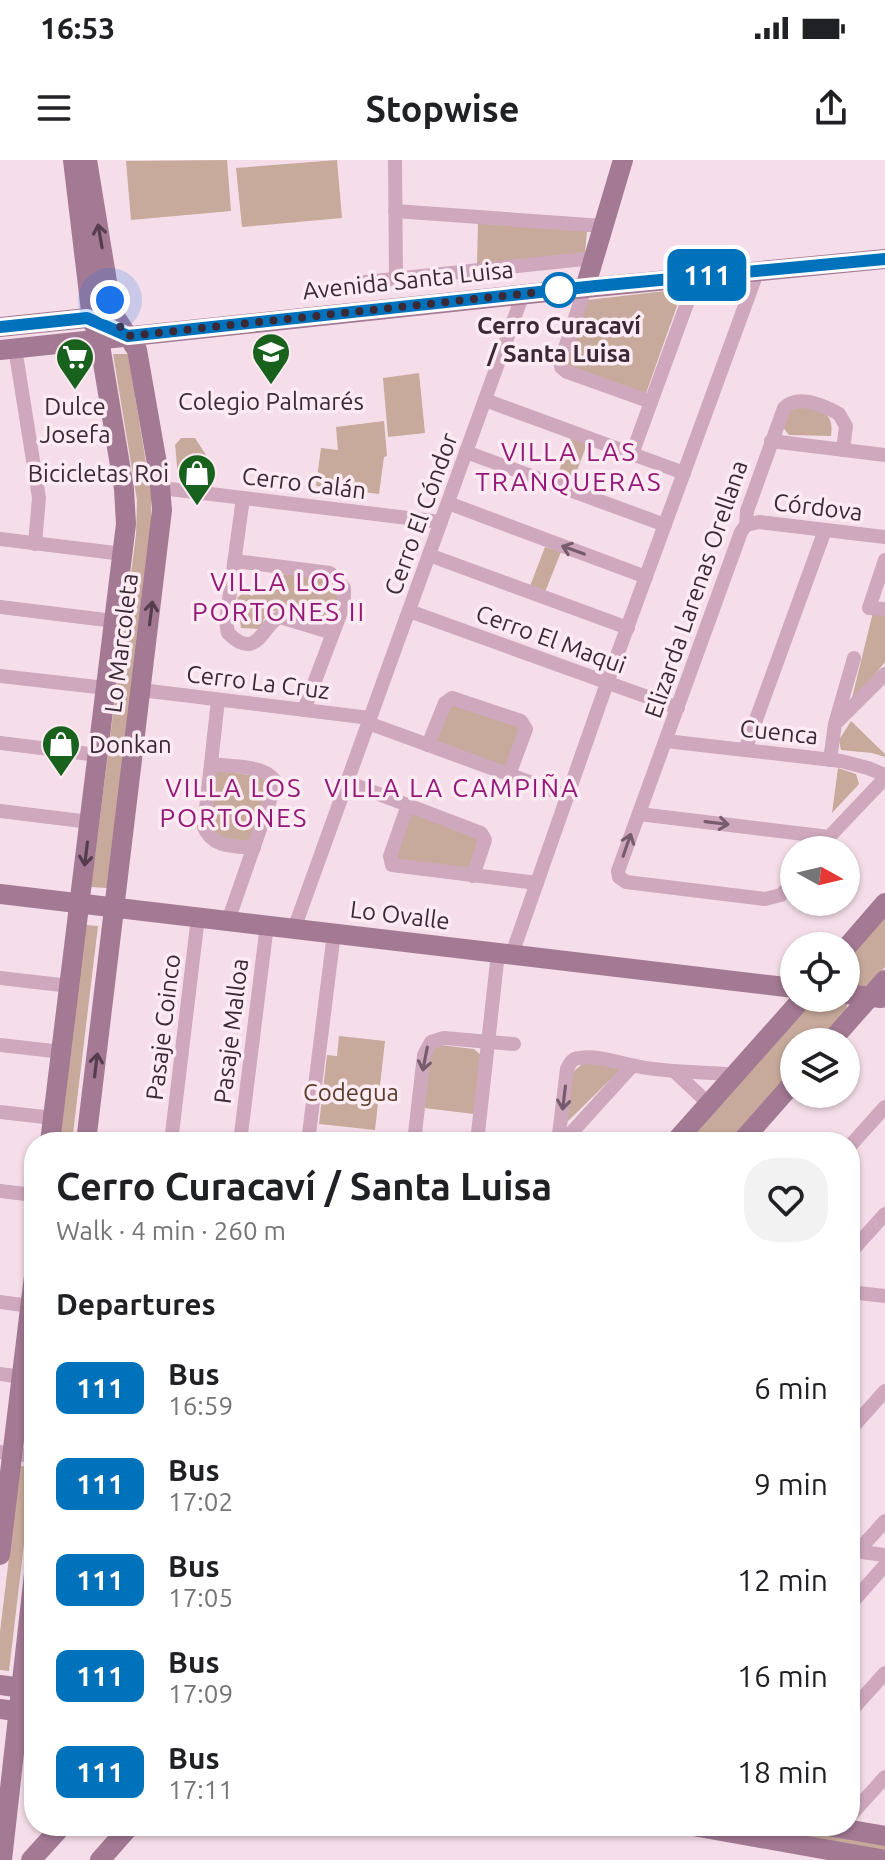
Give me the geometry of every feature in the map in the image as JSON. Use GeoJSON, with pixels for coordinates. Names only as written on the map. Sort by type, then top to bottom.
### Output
{"type":"FeatureCollection","features":[{"type":"Feature","properties":{"kind":"main road","name":"Lo Marcoleta"},"geometry":{"type":"LineString","coordinates":[[51,1132],[123,554],[125,500],[99,339],[92,319],[73,160]]}},
{"type":"Feature","properties":{"kind":"main road","name":"Lo Marcoleta"},"geometry":{"type":"LineString","coordinates":[[87,160],[112,312],[137,350],[161,488],[161,529],[87,1132]]}},
{"type":"Feature","properties":{"kind":"main road"},"geometry":{"type":"LineString","coordinates":[[585,288],[623,160]]}},
{"type":"Feature","properties":{"kind":"main road","name":"Avenida Santa Luisa"},"geometry":{"type":"LineString","coordinates":[[7,349],[885,259]]}},
{"type":"Feature","properties":{"kind":"main road"},"geometry":{"type":"LineString","coordinates":[[0,327],[92,319],[128,336]]}},
{"type":"Feature","properties":{"kind":"main road","name":"Lo Ovalle"},"geometry":{"type":"LineString","coordinates":[[0,894],[780,986]]}},
{"type":"Feature","properties":{"kind":"main road"},"geometry":{"type":"LineString","coordinates":[[860,932],[885,903]]}},
{"type":"Feature","properties":{"kind":"main road"},"geometry":{"type":"LineString","coordinates":[[845,1028],[878,997],[885,980]]}},
{"type":"Feature","properties":{"kind":"main road"},"geometry":{"type":"LineString","coordinates":[[684,1132],[791,1012]]}},
{"type":"Feature","properties":{"kind":"main road"},"geometry":{"type":"LineString","coordinates":[[750,1132],[780,1098]]}},
{"type":"Feature","properties":{"kind":"main road"},"geometry":{"type":"LineString","coordinates":[[1,1544],[6,1453],[24,1359]]}},
{"type":"Feature","properties":{"kind":"main road"},"geometry":{"type":"LineString","coordinates":[[24,1645],[3,1844],[19,1854],[34,1856],[53,1836]]}},
{"type":"Feature","properties":{"kind":"main road"},"geometry":{"type":"LineString","coordinates":[[860,1829],[885,1836]]}},
{"type":"Feature","properties":{"kind":"main road"},"geometry":{"type":"LineString","coordinates":[[100,1860],[121,1836]]}},
{"type":"Feature","properties":{"kind":"main road"},"geometry":{"type":"LineString","coordinates":[[749,1836],[885,1860]]}},
{"type":"Feature","properties":{"kind":"street"},"geometry":{"type":"LineString","coordinates":[[395,160],[396,279]]}},
{"type":"Feature","properties":{"kind":"street"},"geometry":{"type":"LineString","coordinates":[[395,211],[603,226]]}},
{"type":"Feature","properties":{"kind":"street"},"geometry":{"type":"LineString","coordinates":[[365,282],[594,258]]}},
{"type":"Feature","properties":{"kind":"street"},"geometry":{"type":"LineString","coordinates":[[478,1132],[489,1043],[506,954],[537,883],[758,270]]}},
{"type":"Feature","properties":{"kind":"street"},"geometry":{"type":"LineString","coordinates":[[632,454],[697,276]]}},
{"type":"Feature","properties":{"kind":"street"},"geometry":{"type":"LineString","coordinates":[[585,288],[561,367],[567,372],[651,402]]}},
{"type":"Feature","properties":{"kind":"street","name":"Cerro El Cóndor"},"geometry":{"type":"LineString","coordinates":[[294,929],[523,294]]}},
{"type":"Feature","properties":{"kind":"street"},"geometry":{"type":"LineString","coordinates":[[7,349],[39,498],[35,544]]}},
{"type":"Feature","properties":{"kind":"street"},"geometry":{"type":"LineString","coordinates":[[485,400],[684,473]]}},
{"type":"Feature","properties":{"kind":"street","name":"Elizarda Larenas Orellana"},"geometry":{"type":"LineString","coordinates":[[780,894],[776,898],[765,899],[626,882],[619,877],[618,871],[746,525],[747,511],[784,408],[800,400],[835,412],[843,418],[846,426],[843,450]]}},
{"type":"Feature","properties":{"kind":"street"},"geometry":{"type":"LineString","coordinates":[[771,441],[885,455]]}},
{"type":"Feature","properties":{"kind":"street"},"geometry":{"type":"LineString","coordinates":[[466,452],[665,525]]}},
{"type":"Feature","properties":{"kind":"street","name":"Cerro Calán"},"geometry":{"type":"LineString","coordinates":[[161,488],[441,522]]}},
{"type":"Feature","properties":{"kind":"street"},"geometry":{"type":"LineString","coordinates":[[243,498],[226,622],[228,633],[234,639],[251,643],[259,640],[273,620],[280,617],[333,633]]}},
{"type":"Feature","properties":{"kind":"street"},"geometry":{"type":"LineString","coordinates":[[448,503],[646,577]]}},
{"type":"Feature","properties":{"kind":"street","name":"Córdova"},"geometry":{"type":"LineString","coordinates":[[746,525],[759,522],[885,537]]}},
{"type":"Feature","properties":{"kind":"street"},"geometry":{"type":"LineString","coordinates":[[745,750],[825,530]]}},
{"type":"Feature","properties":{"kind":"street"},"geometry":{"type":"LineString","coordinates":[[0,539],[123,554]]}},
{"type":"Feature","properties":{"kind":"street"},"geometry":{"type":"LineString","coordinates":[[429,555],[628,628]]}},
{"type":"Feature","properties":{"kind":"street"},"geometry":{"type":"LineString","coordinates":[[885,560],[869,608],[885,609]]}},
{"type":"Feature","properties":{"kind":"street"},"geometry":{"type":"LineString","coordinates":[[235,561],[330,573],[343,584],[345,594],[333,633],[304,710]]}},
{"type":"Feature","properties":{"kind":"street"},"geometry":{"type":"LineString","coordinates":[[0,607],[114,621]]}},
{"type":"Feature","properties":{"kind":"street","name":"Cerro El Maqui"},"geometry":{"type":"LineString","coordinates":[[409,611],[678,708]]}},
{"type":"Feature","properties":{"kind":"street"},"geometry":{"type":"LineString","coordinates":[[830,760],[835,724],[854,658]]}},
{"type":"Feature","properties":{"kind":"street"},"geometry":{"type":"LineString","coordinates":[[835,724],[885,674]]}},
{"type":"Feature","properties":{"kind":"street"},"geometry":{"type":"LineString","coordinates":[[0,676],[106,688]]}},
{"type":"Feature","properties":{"kind":"street","name":"Cerro La Cruz"},"geometry":{"type":"LineString","coordinates":[[141,690],[369,721],[568,796]]}},
{"type":"Feature","properties":{"kind":"street"},"geometry":{"type":"LineString","coordinates":[[428,745],[445,703],[452,698],[521,721],[526,729],[509,775]]}},
{"type":"Feature","properties":{"kind":"street"},"geometry":{"type":"LineString","coordinates":[[218,700],[204,817],[206,831],[217,843],[254,848]]}},
{"type":"Feature","properties":{"kind":"street","name":"Cuenca"},"geometry":{"type":"LineString","coordinates":[[666,741],[830,760],[868,768],[885,776]]}},
{"type":"Feature","properties":{"kind":"street"},"geometry":{"type":"LineString","coordinates":[[0,743],[98,755]]}},
{"type":"Feature","properties":{"kind":"street"},"geometry":{"type":"LineString","coordinates":[[211,764],[265,771],[275,779],[275,792],[228,921]]}},
{"type":"Feature","properties":{"kind":"street"},"geometry":{"type":"LineString","coordinates":[[830,836],[885,776]]}},
{"type":"Feature","properties":{"kind":"street"},"geometry":{"type":"LineString","coordinates":[[347,782],[483,835],[485,840],[473,876]]}},
{"type":"Feature","properties":{"kind":"street"},"geometry":{"type":"LineString","coordinates":[[408,805],[390,856],[392,865],[537,883]]}},
{"type":"Feature","properties":{"kind":"street"},"geometry":{"type":"LineString","coordinates":[[0,811],[90,822]]}},
{"type":"Feature","properties":{"kind":"street"},"geometry":{"type":"LineString","coordinates":[[639,814],[821,836]]}},
{"type":"Feature","properties":{"kind":"street","name":"Pasaje Coinco"},"geometry":{"type":"LineString","coordinates":[[172,1132],[198,917]]}},
{"type":"Feature","properties":{"kind":"street","name":"Pasaje Malloa"},"geometry":{"type":"LineString","coordinates":[[241,1132],[267,925]]}},
{"type":"Feature","properties":{"kind":"street"},"geometry":{"type":"LineString","coordinates":[[309,1132],[334,933]]}},
{"type":"Feature","properties":{"kind":"street"},"geometry":{"type":"LineString","coordinates":[[0,978],[70,986]]}},
{"type":"Feature","properties":{"kind":"street"},"geometry":{"type":"LineString","coordinates":[[415,1132],[428,1045],[440,1038],[514,1044]]}},
{"type":"Feature","properties":{"kind":"street"},"geometry":{"type":"LineString","coordinates":[[0,1045],[62,1052]]}},
{"type":"Feature","properties":{"kind":"street"},"geometry":{"type":"LineString","coordinates":[[562,1132],[567,1069],[571,1062],[585,1058],[674,1071],[686,1069],[735,1075]]}},
{"type":"Feature","properties":{"kind":"street"},"geometry":{"type":"LineString","coordinates":[[570,1132],[632,1066]]}},
{"type":"Feature","properties":{"kind":"street"},"geometry":{"type":"LineString","coordinates":[[674,1071],[709,1104]]}},
{"type":"Feature","properties":{"kind":"street"},"geometry":{"type":"LineString","coordinates":[[860,1135],[885,1107]]}},
{"type":"Feature","properties":{"kind":"street"},"geometry":{"type":"LineString","coordinates":[[0,1112],[53,1118]]}},
{"type":"Feature","properties":{"kind":"street"},"geometry":{"type":"LineString","coordinates":[[0,1191],[24,1194]]}},
{"type":"Feature","properties":{"kind":"street"},"geometry":{"type":"LineString","coordinates":[[860,1242],[885,1214]]}},
{"type":"Feature","properties":{"kind":"street"},"geometry":{"type":"LineString","coordinates":[[860,1294],[885,1296]]}},
{"type":"Feature","properties":{"kind":"street"},"geometry":{"type":"LineString","coordinates":[[0,1302],[24,1305]]}},
{"type":"Feature","properties":{"kind":"street"},"geometry":{"type":"LineString","coordinates":[[0,1374],[22,1377]]}},
{"type":"Feature","properties":{"kind":"street"},"geometry":{"type":"LineString","coordinates":[[860,1419],[885,1391]]}},
{"type":"Feature","properties":{"kind":"street"},"geometry":{"type":"LineString","coordinates":[[860,1545],[885,1521]]}},
{"type":"Feature","properties":{"kind":"street"},"geometry":{"type":"LineString","coordinates":[[860,1552],[885,1555]]}},
{"type":"Feature","properties":{"kind":"street"},"geometry":{"type":"LineString","coordinates":[[860,1594],[885,1565]]}},
{"type":"Feature","properties":{"kind":"street"},"geometry":{"type":"LineString","coordinates":[[860,1701],[885,1673]]}},
{"type":"Feature","properties":{"kind":"street"},"geometry":{"type":"LineString","coordinates":[[860,1803],[885,1777]]}},
{"type":"Feature","properties":{"kind":"green space"},"geometry":{"type":"Polygon","coordinates":[[[227,160],[231,211],[131,220],[126,161],[227,160]]]}},
{"type":"Feature","properties":{"kind":"green space"},"geometry":{"type":"Polygon","coordinates":[[[337,160],[342,218],[242,227],[236,168],[337,160]]]}},
{"type":"Feature","properties":{"kind":"green space"},"geometry":{"type":"Polygon","coordinates":[[[478,223],[587,231],[585,254],[477,264],[478,223]]]}},
{"type":"Feature","properties":{"kind":"green space"},"geometry":{"type":"Polygon","coordinates":[[[683,289],[645,396],[565,364],[587,300],[683,289]]]}},
{"type":"Feature","properties":{"kind":"green space"},"geometry":{"type":"Polygon","coordinates":[[[113,354],[128,354],[151,492],[151,532],[107,888],[91,887],[136,534],[137,500],[113,354]]]}},
{"type":"Feature","properties":{"kind":"green space"},"geometry":{"type":"Polygon","coordinates":[[[419,373],[425,433],[388,437],[383,378],[419,373]]]}},
{"type":"Feature","properties":{"kind":"green space"},"geometry":{"type":"Polygon","coordinates":[[[798,403],[828,416],[831,436],[789,435],[782,426],[791,407],[798,403]]]}},
{"type":"Feature","properties":{"kind":"green space"},"geometry":{"type":"Polygon","coordinates":[[[384,421],[387,456],[384,457],[379,494],[316,486],[321,448],[338,450],[336,427],[384,421]]]}},
{"type":"Feature","properties":{"kind":"green space"},"geometry":{"type":"Polygon","coordinates":[[[572,436],[588,441],[571,487],[555,481],[572,436]]]}},
{"type":"Feature","properties":{"kind":"green space"},"geometry":{"type":"Polygon","coordinates":[[[181,438],[195,438],[206,455],[205,481],[187,478],[179,473],[175,445],[181,438]]]}},
{"type":"Feature","properties":{"kind":"green space"},"geometry":{"type":"Polygon","coordinates":[[[545,547],[561,552],[545,592],[530,586],[545,547]]]}},
{"type":"Feature","properties":{"kind":"green space"},"geometry":{"type":"Polygon","coordinates":[[[285,574],[327,578],[338,595],[330,623],[282,610],[267,612],[260,629],[241,628],[237,598],[244,592],[252,596],[285,574]]]}},
{"type":"Feature","properties":{"kind":"green space"},"geometry":{"type":"Polygon","coordinates":[[[874,608],[885,611],[885,662],[850,706],[874,608]]]}},
{"type":"Feature","properties":{"kind":"green space"},"geometry":{"type":"Polygon","coordinates":[[[450,702],[520,726],[506,768],[438,744],[435,738],[450,702]]]}},
{"type":"Feature","properties":{"kind":"green space"},"geometry":{"type":"Polygon","coordinates":[[[851,721],[885,757],[841,750],[839,740],[851,721]]]}},
{"type":"Feature","properties":{"kind":"green space"},"geometry":{"type":"Polygon","coordinates":[[[838,768],[856,774],[859,784],[832,813],[838,768]]]}},
{"type":"Feature","properties":{"kind":"green space"},"geometry":{"type":"Polygon","coordinates":[[[215,770],[270,778],[254,843],[220,840],[207,829],[215,770]]]}},
{"type":"Feature","properties":{"kind":"green space"},"geometry":{"type":"Polygon","coordinates":[[[411,813],[482,838],[471,869],[401,862],[396,857],[411,813]]]}},
{"type":"Feature","properties":{"kind":"green space"},"geometry":{"type":"Polygon","coordinates":[[[885,914],[885,967],[866,988],[860,988],[860,942],[885,914]]]}},
{"type":"Feature","properties":{"kind":"green space"},"geometry":{"type":"Polygon","coordinates":[[[86,925],[98,926],[73,1132],[59,1132],[86,925]]]}},
{"type":"Feature","properties":{"kind":"green space"},"geometry":{"type":"Polygon","coordinates":[[[801,1012],[846,1014],[834,1028],[787,1028],[801,1012]]]}},
{"type":"Feature","properties":{"kind":"green space"},"geometry":{"type":"Polygon","coordinates":[[[780,1035],[780,1089],[742,1132],[695,1132],[780,1035]]]}},
{"type":"Feature","properties":{"kind":"green space","name":"Codegua"},"geometry":{"type":"Polygon","coordinates":[[[339,1036],[385,1041],[375,1130],[319,1124],[327,1055],[337,1056],[339,1036]]]}},
{"type":"Feature","properties":{"kind":"green space"},"geometry":{"type":"Polygon","coordinates":[[[440,1045],[474,1049],[482,1056],[474,1114],[424,1108],[431,1051],[440,1045]]]}},
{"type":"Feature","properties":{"kind":"green space"},"geometry":{"type":"Polygon","coordinates":[[[584,1063],[623,1067],[565,1124],[570,1074],[584,1063]]]}},
{"type":"Feature","properties":{"kind":"green space"},"geometry":{"type":"Polygon","coordinates":[[[20,1466],[24,1466],[24,1544],[9,1671],[0,1670],[0,1632],[20,1466]]]}},
{"type":"Feature","properties":{"kind":"green space"},"geometry":{"type":"Polygon","coordinates":[[[787,1836],[845,1836],[885,1843],[885,1853],[787,1836]]]}},
{"type":"Feature","properties":{"kind":"bus line","name":"111"},"geometry":{"type":"LineString","coordinates":[[0,327],[87,318],[128,336],[885,259]]}},
{"type":"Feature","properties":{"kind":"place","name":"Cerro Curacaví / Santa Luisa"},"geometry":{"type":"Point","coordinates":[559,290]}},
{"type":"Feature","properties":{"kind":"place","name":"Colegio Palmarés"},"geometry":{"type":"Point","coordinates":[271,386]}},
{"type":"Feature","properties":{"kind":"place","name":"Dulce Josefa"},"geometry":{"type":"Point","coordinates":[75,391]}},
{"type":"Feature","properties":{"kind":"place","name":"Bicicletas Roi"},"geometry":{"type":"Point","coordinates":[197,507]}},
{"type":"Feature","properties":{"kind":"place","name":"Donkan"},"geometry":{"type":"Point","coordinates":[61,778]}},
{"type":"Feature","properties":{"kind":"district","name":"VILLA LAS TRANQUERAS"},"geometry":{"type":"Point","coordinates":[569,466]}},
{"type":"Feature","properties":{"kind":"district","name":"VILLA LOS PORTONES II"},"geometry":{"type":"Point","coordinates":[279,596]}},
{"type":"Feature","properties":{"kind":"district","name":"VILLA LA CAMPIÑA"},"geometry":{"type":"Point","coordinates":[452,787]}},
{"type":"Feature","properties":{"kind":"district","name":"VILLA LOS PORTONES"},"geometry":{"type":"Point","coordinates":[234,802]}},
{"type":"Feature","properties":{"kind":"route"},"geometry":{"type":"LineString","coordinates":[[110,300],[112,312],[128,336],[559,290]]}}]}
